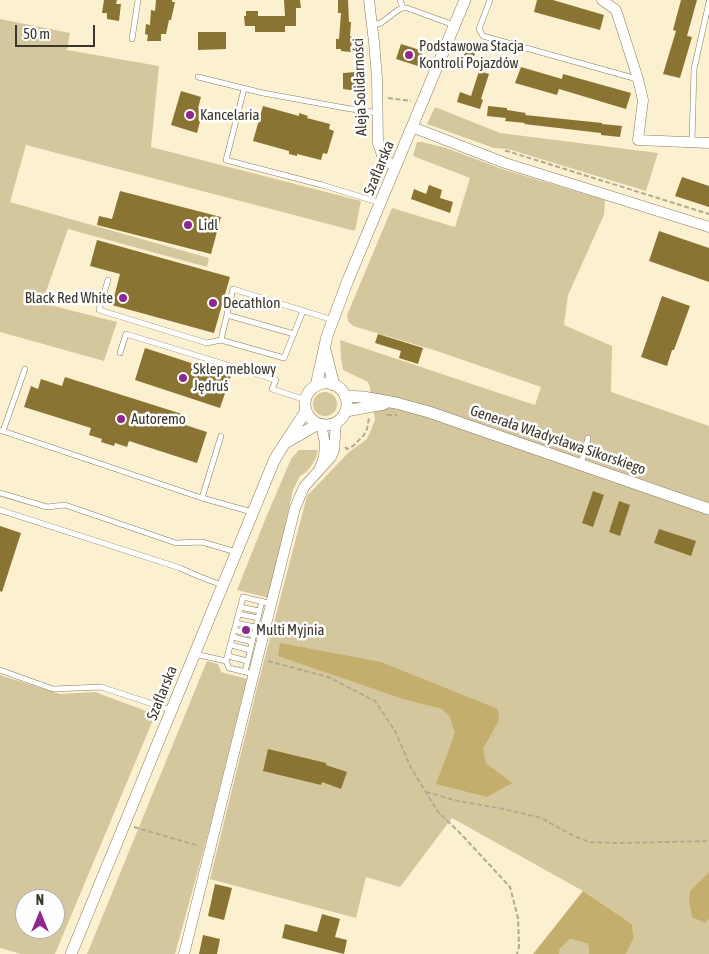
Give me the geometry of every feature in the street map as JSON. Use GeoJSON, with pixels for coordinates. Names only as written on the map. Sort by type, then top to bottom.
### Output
{"type":"FeatureCollection","features":[{"type":"Feature","properties":{"kind":"street","name":"Aleja Solidarności"},"geometry":{"type":"LineString","coordinates":[[369,0],[376,57],[378,143],[388,163],[396,166]]}},
{"type":"Feature","properties":{"kind":"street","name":"Szaflarska"},"geometry":{"type":"LineString","coordinates":[[316,386],[327,336],[348,280],[464,0]]}},
{"type":"Feature","properties":{"kind":"street"},"geometry":{"type":"LineString","coordinates":[[602,0],[616,10],[638,79],[643,100],[638,140],[709,143]]}},
{"type":"Feature","properties":{"kind":"street"},"geometry":{"type":"LineString","coordinates":[[412,128],[505,163],[709,227]]}},
{"type":"Feature","properties":{"kind":"street"},"geometry":{"type":"LineString","coordinates":[[324,348],[334,385]]}},
{"type":"Feature","properties":{"kind":"street"},"geometry":{"type":"LineString","coordinates":[[322,384],[334,385],[347,400],[346,411],[340,420],[331,425],[313,421],[306,405],[311,390],[322,384]]}},
{"type":"Feature","properties":{"kind":"street","name":"Generała Władysława Sikorskiego"},"geometry":{"type":"LineString","coordinates":[[345,396],[396,403],[429,412],[709,509]]}},
{"type":"Feature","properties":{"kind":"street","name":"Generała Władysława Sikorskiego"},"geometry":{"type":"LineString","coordinates":[[346,411],[396,403]]}},
{"type":"Feature","properties":{"kind":"street","name":"Szaflarska"},"geometry":{"type":"LineString","coordinates":[[71,954],[274,462],[306,405]]}},
{"type":"Feature","properties":{"kind":"street"},"geometry":{"type":"LineString","coordinates":[[184,954],[267,602],[299,499],[308,482],[319,471],[339,444],[336,423]]}},
{"type":"Feature","properties":{"kind":"street","name":"Szaflarska"},"geometry":{"type":"LineString","coordinates":[[284,445],[320,424]]}},
{"type":"Feature","properties":{"kind":"street"},"geometry":{"type":"LineString","coordinates":[[319,471],[324,456],[325,443],[320,424]]}},
{"type":"Feature","properties":{"kind":"lane"},"geometry":{"type":"LineString","coordinates":[[132,39],[138,0]]}},
{"type":"Feature","properties":{"kind":"lane"},"geometry":{"type":"LineString","coordinates":[[400,0],[403,8]]}},
{"type":"Feature","properties":{"kind":"lane"},"geometry":{"type":"LineString","coordinates":[[490,0],[478,29],[483,36],[638,79]]}},
{"type":"Feature","properties":{"kind":"lane"},"geometry":{"type":"LineString","coordinates":[[692,142],[694,69],[709,2]]}},
{"type":"Feature","properties":{"kind":"lane"},"geometry":{"type":"LineString","coordinates":[[372,25],[381,23],[403,8],[454,25]]}},
{"type":"Feature","properties":{"kind":"lane"},"geometry":{"type":"LineString","coordinates":[[198,77],[263,93],[378,113]]}},
{"type":"Feature","properties":{"kind":"lane"},"geometry":{"type":"LineString","coordinates":[[244,89],[226,160],[381,202]]}},
{"type":"Feature","properties":{"kind":"lane"},"geometry":{"type":"LineString","coordinates":[[108,280],[99,310],[207,343],[220,340],[284,358],[302,311]]}},
{"type":"Feature","properties":{"kind":"lane"},"geometry":{"type":"LineString","coordinates":[[220,340],[233,289],[333,320]]}},
{"type":"Feature","properties":{"kind":"lane"},"geometry":{"type":"LineString","coordinates":[[227,315],[294,334]]}},
{"type":"Feature","properties":{"kind":"lane"},"geometry":{"type":"LineString","coordinates":[[120,353],[126,334],[276,380],[272,389],[306,405]]}},
{"type":"Feature","properties":{"kind":"lane"},"geometry":{"type":"LineString","coordinates":[[25,369],[2,431],[202,498],[253,512]]}},
{"type":"Feature","properties":{"kind":"lane"},"geometry":{"type":"LineString","coordinates":[[202,498],[221,436]]}},
{"type":"Feature","properties":{"kind":"lane"},"geometry":{"type":"LineString","coordinates":[[580,465],[588,438]]}},
{"type":"Feature","properties":{"kind":"lane"},"geometry":{"type":"LineString","coordinates":[[0,493],[47,507],[65,505],[176,543],[202,542],[236,552]]}},
{"type":"Feature","properties":{"kind":"lane"},"geometry":{"type":"LineString","coordinates":[[0,510],[180,568],[223,585]]}},
{"type":"Feature","properties":{"kind":"lane"},"geometry":{"type":"LineString","coordinates":[[195,654],[227,659],[253,660],[250,650],[255,627],[259,611],[267,602],[243,597],[227,659],[229,668],[250,673]]}},
{"type":"Feature","properties":{"kind":"lane"},"geometry":{"type":"LineString","coordinates":[[240,606],[259,611]]}},
{"type":"Feature","properties":{"kind":"lane"},"geometry":{"type":"LineString","coordinates":[[239,614],[258,618]]}},
{"type":"Feature","properties":{"kind":"lane"},"geometry":{"type":"LineString","coordinates":[[236,623],[255,627]]}},
{"type":"Feature","properties":{"kind":"lane"},"geometry":{"type":"LineString","coordinates":[[234,630],[254,635]]}},
{"type":"Feature","properties":{"kind":"lane"},"geometry":{"type":"LineString","coordinates":[[233,637],[252,642]]}},
{"type":"Feature","properties":{"kind":"lane"},"geometry":{"type":"LineString","coordinates":[[231,645],[250,650]]}},
{"type":"Feature","properties":{"kind":"lane"},"geometry":{"type":"LineString","coordinates":[[0,670],[53,689],[101,687],[171,710]]}},
{"type":"Feature","properties":{"kind":"path"},"geometry":{"type":"LineString","coordinates":[[386,98],[414,101],[422,104]]}},
{"type":"Feature","properties":{"kind":"path"},"geometry":{"type":"LineString","coordinates":[[500,152],[507,151],[709,214]]}},
{"type":"Feature","properties":{"kind":"path"},"geometry":{"type":"LineString","coordinates":[[339,444],[347,448],[359,442],[367,429],[369,415]]}},
{"type":"Feature","properties":{"kind":"path"},"geometry":{"type":"LineString","coordinates":[[253,660],[328,677],[375,701],[395,731],[411,768],[438,812],[510,887],[518,918],[519,947],[516,954]]}},
{"type":"Feature","properties":{"kind":"path"},"geometry":{"type":"LineString","coordinates":[[426,792],[458,801],[541,818],[589,842],[709,841]]}},
{"type":"Feature","properties":{"kind":"path"},"geometry":{"type":"LineString","coordinates":[[125,824],[210,849]]}},
{"type":"Feature","properties":{"kind":"shaded area"},"geometry":{"type":"Polygon","coordinates":[[[0,19],[70,33],[67,50],[159,66],[151,147],[361,201],[355,231],[26,145],[10,202],[209,258],[207,267],[68,229],[42,303],[117,322],[104,361],[0,332],[0,19]]]}},
{"type":"Feature","properties":{"kind":"shaded area"},"geometry":{"type":"Polygon","coordinates":[[[435,107],[500,133],[658,153],[646,191],[508,149],[494,148],[427,124],[435,107]]]}},
{"type":"Feature","properties":{"kind":"shaded area"},"geometry":{"type":"Polygon","coordinates":[[[417,142],[446,148],[502,169],[605,200],[604,215],[568,295],[564,325],[612,346],[611,392],[709,426],[709,954],[626,954],[634,938],[632,924],[583,891],[452,818],[400,887],[366,877],[356,918],[210,879],[307,496],[349,452],[367,439],[375,420],[368,382],[343,370],[340,340],[535,405],[541,387],[437,351],[353,326],[348,321],[347,315],[392,208],[455,227],[470,178],[413,156],[417,142]]]}},
{"type":"Feature","properties":{"kind":"shaded area"},"geometry":{"type":"Polygon","coordinates":[[[325,392],[333,396],[337,404],[333,412],[325,416],[317,412],[313,404],[317,396],[325,392]]]}},
{"type":"Feature","properties":{"kind":"shaded area"},"geometry":{"type":"Polygon","coordinates":[[[299,450],[318,450],[310,468],[300,476],[293,490],[269,598],[237,590],[291,459],[299,450]]]}},
{"type":"Feature","properties":{"kind":"shaded area"},"geometry":{"type":"Polygon","coordinates":[[[280,643],[381,662],[498,709],[499,720],[483,749],[486,763],[512,783],[487,797],[436,784],[455,733],[450,717],[442,709],[403,699],[278,656],[280,643]]]}},
{"type":"Feature","properties":{"kind":"shaded area"},"geometry":{"type":"Polygon","coordinates":[[[207,661],[218,664],[221,672],[247,679],[210,827],[175,954],[87,954],[207,661]]]}},
{"type":"Feature","properties":{"kind":"shaded area"},"geometry":{"type":"Polygon","coordinates":[[[0,675],[60,694],[95,692],[149,712],[153,720],[65,930],[65,889],[15,889],[15,939],[61,939],[55,954],[21,954],[0,948],[0,675]]]}},
{"type":"Feature","properties":{"kind":"shaded area"},"geometry":{"type":"Polygon","coordinates":[[[709,872],[709,919],[705,923],[692,917],[689,900],[690,891],[709,872]]]}},
{"type":"Feature","properties":{"kind":"shaded area"},"geometry":{"type":"Polygon","coordinates":[[[583,891],[632,924],[634,938],[626,954],[589,954],[588,944],[570,939],[560,949],[559,954],[533,954],[583,891]]]}},
{"type":"Feature","properties":{"kind":"shaded area"},"geometry":{"type":"Polygon","coordinates":[[[570,939],[588,944],[589,954],[559,954],[560,949],[570,939]]]}},
{"type":"Feature","properties":{"kind":"building"},"geometry":{"type":"Polygon","coordinates":[[[104,0],[117,0],[116,4],[121,4],[119,21],[107,19],[107,13],[102,13],[104,0]]]}},
{"type":"Feature","properties":{"kind":"building"},"geometry":{"type":"Polygon","coordinates":[[[156,0],[172,0],[172,2],[175,2],[166,34],[161,34],[161,41],[147,41],[148,35],[145,34],[146,24],[150,25],[151,10],[155,11],[156,0]]]}},
{"type":"Feature","properties":{"kind":"building"},"geometry":{"type":"Polygon","coordinates":[[[284,0],[300,0],[301,8],[296,8],[296,26],[285,26],[285,32],[255,32],[255,26],[245,26],[244,16],[246,16],[246,11],[258,11],[258,16],[285,16],[284,0]]]}},
{"type":"Feature","properties":{"kind":"building"},"geometry":{"type":"Polygon","coordinates":[[[338,0],[348,0],[349,22],[351,22],[350,36],[352,37],[351,52],[336,49],[336,39],[339,39],[341,13],[338,13],[338,0]]]}},
{"type":"Feature","properties":{"kind":"building"},"geometry":{"type":"Polygon","coordinates":[[[537,0],[553,0],[604,15],[600,30],[534,12],[537,0]]]}},
{"type":"Feature","properties":{"kind":"building"},"geometry":{"type":"Polygon","coordinates":[[[681,0],[697,0],[687,36],[692,37],[680,78],[663,74],[676,31],[673,30],[681,0]]]}},
{"type":"Feature","properties":{"kind":"building"},"geometry":{"type":"Polygon","coordinates":[[[198,32],[226,32],[226,49],[198,50],[198,32]]]}},
{"type":"Feature","properties":{"kind":"building","name":"Podstawowa Stacja Kontroli Pojazdów"},"geometry":{"type":"Polygon","coordinates":[[[401,44],[423,51],[418,66],[396,59],[401,44]]]}},
{"type":"Feature","properties":{"kind":"building"},"geometry":{"type":"Polygon","coordinates":[[[468,44],[477,48],[471,65],[462,61],[468,44]]]}},
{"type":"Feature","properties":{"kind":"building"},"geometry":{"type":"Polygon","coordinates":[[[521,67],[562,79],[563,74],[631,93],[626,109],[559,89],[557,95],[515,83],[521,67]]]}},
{"type":"Feature","properties":{"kind":"building"},"geometry":{"type":"Polygon","coordinates":[[[479,71],[489,74],[481,99],[483,100],[480,109],[457,102],[460,92],[471,96],[479,71]]]}},
{"type":"Feature","properties":{"kind":"building"},"geometry":{"type":"Polygon","coordinates":[[[356,72],[357,91],[343,89],[343,73],[356,72]]]}},
{"type":"Feature","properties":{"kind":"building"},"geometry":{"type":"Polygon","coordinates":[[[181,91],[201,97],[198,108],[203,110],[197,133],[171,125],[181,91]]]}},
{"type":"Feature","properties":{"kind":"building"},"geometry":{"type":"Polygon","coordinates":[[[263,106],[299,116],[299,113],[308,116],[307,118],[330,124],[329,129],[334,131],[327,154],[323,153],[321,160],[297,154],[297,156],[289,154],[289,151],[253,141],[263,106]]]}},
{"type":"Feature","properties":{"kind":"building"},"geometry":{"type":"Polygon","coordinates":[[[488,106],[507,108],[507,110],[526,113],[525,115],[622,126],[620,137],[505,121],[506,118],[487,116],[488,106]]]}},
{"type":"Feature","properties":{"kind":"building"},"geometry":{"type":"Polygon","coordinates":[[[682,177],[709,186],[709,207],[675,196],[682,177]]]}},
{"type":"Feature","properties":{"kind":"building"},"geometry":{"type":"Polygon","coordinates":[[[429,185],[442,190],[440,198],[453,202],[450,213],[411,199],[414,189],[426,194],[429,185]]]}},
{"type":"Feature","properties":{"kind":"building"},"geometry":{"type":"Polygon","coordinates":[[[120,191],[221,217],[211,254],[97,225],[99,216],[112,219],[120,191]]]}},
{"type":"Feature","properties":{"kind":"building"},"geometry":{"type":"Polygon","coordinates":[[[659,231],[709,248],[709,282],[649,261],[659,231]]]}},
{"type":"Feature","properties":{"kind":"building"},"geometry":{"type":"Polygon","coordinates":[[[97,240],[230,277],[214,333],[112,305],[120,274],[90,266],[97,240]]]}},
{"type":"Feature","properties":{"kind":"building"},"geometry":{"type":"Polygon","coordinates":[[[662,296],[690,306],[667,366],[641,357],[662,296]]]}},
{"type":"Feature","properties":{"kind":"building"},"geometry":{"type":"Polygon","coordinates":[[[378,334],[423,348],[418,364],[399,358],[401,351],[375,343],[378,334]]]}},
{"type":"Feature","properties":{"kind":"building","name":"Sklep meblowy Jędruś"},"geometry":{"type":"Polygon","coordinates":[[[145,348],[231,376],[220,408],[135,380],[145,348]]]}},
{"type":"Feature","properties":{"kind":"building","name":"Autoremo"},"geometry":{"type":"Polygon","coordinates":[[[65,377],[182,414],[179,423],[207,432],[197,463],[129,441],[127,447],[115,443],[114,446],[101,442],[102,439],[89,435],[91,428],[24,407],[31,386],[38,389],[41,379],[62,386],[65,377]]]}},
{"type":"Feature","properties":{"kind":"building"},"geometry":{"type":"Polygon","coordinates":[[[593,491],[604,495],[593,527],[582,523],[593,491]]]}},
{"type":"Feature","properties":{"kind":"building"},"geometry":{"type":"Polygon","coordinates":[[[619,501],[630,505],[620,536],[609,532],[619,501]]]}},
{"type":"Feature","properties":{"kind":"building"},"geometry":{"type":"Polygon","coordinates":[[[0,526],[21,533],[2,592],[0,591],[0,526]]]}},
{"type":"Feature","properties":{"kind":"building"},"geometry":{"type":"Polygon","coordinates":[[[659,529],[696,541],[691,556],[654,543],[659,529]]]}},
{"type":"Feature","properties":{"kind":"building"},"geometry":{"type":"Polygon","coordinates":[[[268,749],[326,763],[326,765],[347,772],[341,789],[322,782],[321,785],[263,771],[268,749]]]}},
{"type":"Feature","properties":{"kind":"building"},"geometry":{"type":"Polygon","coordinates":[[[215,884],[232,888],[224,920],[208,916],[215,884]]]}},
{"type":"Feature","properties":{"kind":"building"},"geometry":{"type":"Polygon","coordinates":[[[322,914],[340,919],[335,937],[347,940],[344,954],[282,938],[285,924],[317,932],[322,914]]]}},
{"type":"Feature","properties":{"kind":"building"},"geometry":{"type":"Polygon","coordinates":[[[203,935],[220,939],[217,954],[199,954],[203,935]]]}},
{"type":"Feature","properties":{"kind":"place","name":"Podstawowa Stacja Kontroli Pojazdów"},"geometry":{"type":"Point","coordinates":[409,55]}},
{"type":"Feature","properties":{"kind":"place","name":"Kancelaria"},"geometry":{"type":"Point","coordinates":[190,115]}},
{"type":"Feature","properties":{"kind":"place","name":"Lidl"},"geometry":{"type":"Point","coordinates":[188,225]}},
{"type":"Feature","properties":{"kind":"place","name":"Black Red White"},"geometry":{"type":"Point","coordinates":[123,298]}},
{"type":"Feature","properties":{"kind":"place","name":"Decathlon"},"geometry":{"type":"Point","coordinates":[213,303]}},
{"type":"Feature","properties":{"kind":"place","name":"Sklep meblowy Jędruś"},"geometry":{"type":"Point","coordinates":[183,378]}},
{"type":"Feature","properties":{"kind":"place","name":"Autoremo"},"geometry":{"type":"Point","coordinates":[121,419]}},
{"type":"Feature","properties":{"kind":"place","name":"Multi Myjnia"},"geometry":{"type":"Point","coordinates":[246,630]}}]}
